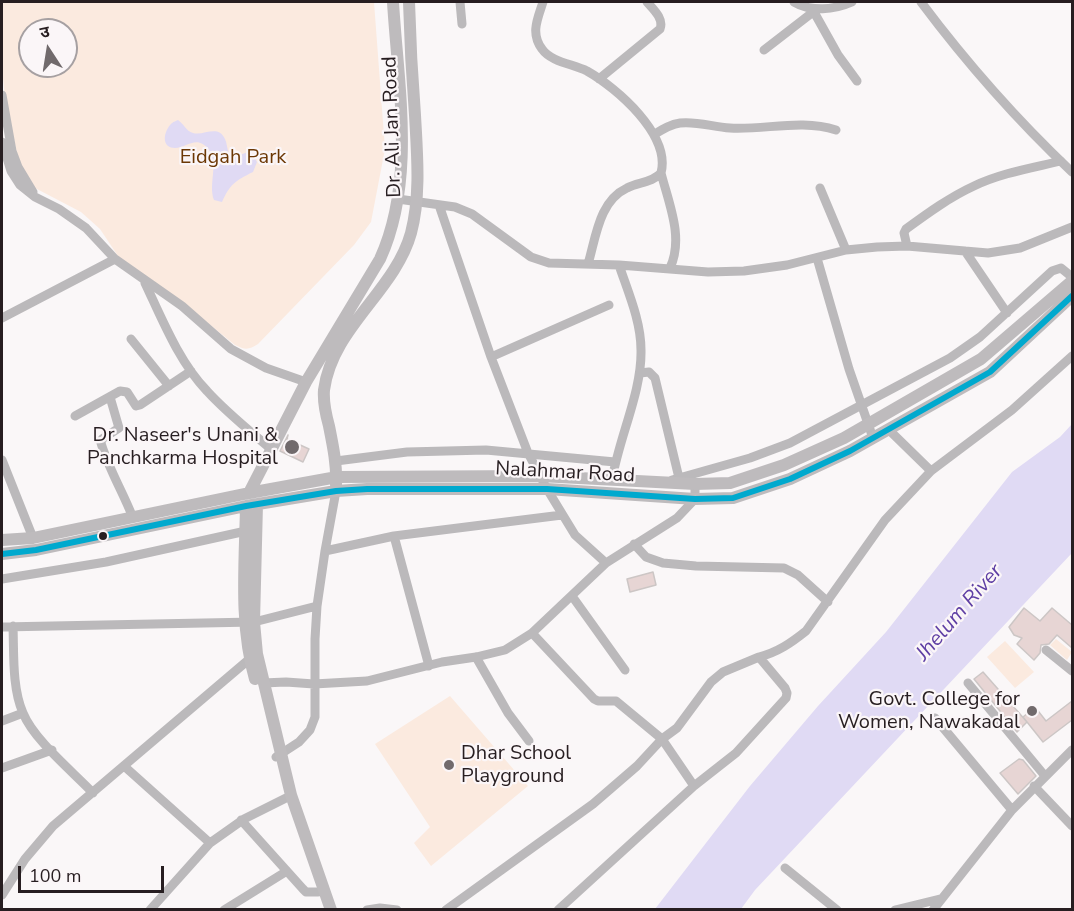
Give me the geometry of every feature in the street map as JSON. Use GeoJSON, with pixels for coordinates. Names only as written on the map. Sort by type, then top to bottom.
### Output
{"type":"FeatureCollection","features":[{"type":"Feature","properties":{"kind":"main road","name":"Dr. Ali Jan Road"},"geometry":{"type":"LineString","coordinates":[[249,493],[306,382],[380,259],[396,214],[401,157],[400,102],[393,2]]}},
{"type":"Feature","properties":{"kind":"main road","name":"Dr. Ali Jan Road"},"geometry":{"type":"LineString","coordinates":[[337,477],[324,392],[331,363],[342,342],[397,264],[411,232],[416,201],[416,144],[409,2]]}},
{"type":"Feature","properties":{"kind":"main road","name":"Nalahmar Road"},"geometry":{"type":"LineString","coordinates":[[2,554],[36,550],[97,532],[133,518],[337,477],[540,476],[664,483],[730,483],[784,465],[843,438],[981,359],[1072,279]]}},
{"type":"Feature","properties":{"kind":"main road","name":"Nalahmar Road"},"geometry":{"type":"LineString","coordinates":[[2,540],[97,532],[251,505],[367,489],[547,489],[695,500],[733,498],[790,479],[850,451],[990,372],[1072,296]]}},
{"type":"Feature","properties":{"kind":"main road"},"geometry":{"type":"LineString","coordinates":[[336,492],[337,477]]}},
{"type":"Feature","properties":{"kind":"main road"},"geometry":{"type":"LineString","coordinates":[[251,505],[246,531],[253,656],[278,756],[331,909]]}},
{"type":"Feature","properties":{"kind":"main road"},"geometry":{"type":"LineString","coordinates":[[250,622],[251,505]]}},
{"type":"Feature","properties":{"kind":"main road"},"geometry":{"type":"LineString","coordinates":[[253,656],[263,683],[286,798],[324,909]]}},
{"type":"Feature","properties":{"kind":"street"},"geometry":{"type":"LineString","coordinates":[[459,2],[462,24]]}},
{"type":"Feature","properties":{"kind":"street"},"geometry":{"type":"LineString","coordinates":[[543,2],[535,28],[536,38],[546,54],[585,70],[599,79],[645,120],[655,134],[660,146],[663,166],[661,173],[677,242],[675,257],[670,268]]}},
{"type":"Feature","properties":{"kind":"street"},"geometry":{"type":"LineString","coordinates":[[599,79],[660,30],[662,24],[660,19],[647,2]]}},
{"type":"Feature","properties":{"kind":"street"},"geometry":{"type":"LineString","coordinates":[[794,2],[815,10],[833,8],[852,2]]}},
{"type":"Feature","properties":{"kind":"street"},"geometry":{"type":"LineString","coordinates":[[921,2],[987,82],[1072,172]]}},
{"type":"Feature","properties":{"kind":"street"},"geometry":{"type":"LineString","coordinates":[[764,50],[815,10]]}},
{"type":"Feature","properties":{"kind":"street"},"geometry":{"type":"LineString","coordinates":[[815,10],[838,55],[857,81]]}},
{"type":"Feature","properties":{"kind":"street"},"geometry":{"type":"LineString","coordinates":[[2,95],[4,148],[11,171],[20,185],[35,197],[59,209],[86,228],[115,259],[182,306],[231,349],[266,368],[306,382]]}},
{"type":"Feature","properties":{"kind":"street"},"geometry":{"type":"LineString","coordinates":[[655,134],[665,127],[678,123],[730,128],[819,125],[836,130]]}},
{"type":"Feature","properties":{"kind":"street"},"geometry":{"type":"LineString","coordinates":[[907,246],[904,234],[906,229],[952,197],[976,184],[1060,161]]}},
{"type":"Feature","properties":{"kind":"street"},"geometry":{"type":"LineString","coordinates":[[588,264],[603,211],[612,197],[627,188],[651,180],[661,173]]}},
{"type":"Feature","properties":{"kind":"street"},"geometry":{"type":"LineString","coordinates":[[820,188],[846,250]]}},
{"type":"Feature","properties":{"kind":"street"},"geometry":{"type":"LineString","coordinates":[[398,199],[455,207],[472,214],[531,256],[549,263],[619,265],[708,272],[744,271],[817,258],[846,250],[907,246],[988,253],[1020,248],[1072,226]]}},
{"type":"Feature","properties":{"kind":"street"},"geometry":{"type":"LineString","coordinates":[[439,204],[491,357],[528,453],[575,535],[606,562]]}},
{"type":"Feature","properties":{"kind":"street"},"geometry":{"type":"LineString","coordinates":[[965,251],[1007,313]]}},
{"type":"Feature","properties":{"kind":"street"},"geometry":{"type":"LineString","coordinates":[[817,258],[849,369],[873,438]]}},
{"type":"Feature","properties":{"kind":"street"},"geometry":{"type":"LineString","coordinates":[[2,318],[115,259]]}},
{"type":"Feature","properties":{"kind":"street"},"geometry":{"type":"LineString","coordinates":[[612,480],[639,373],[642,348],[637,320],[619,265]]}},
{"type":"Feature","properties":{"kind":"street"},"geometry":{"type":"LineString","coordinates":[[664,483],[780,447],[950,357],[980,337],[1052,271],[1061,268],[1072,279]]}},
{"type":"Feature","properties":{"kind":"street"},"geometry":{"type":"LineString","coordinates":[[144,280],[161,318],[191,371],[206,391],[272,450]]}},
{"type":"Feature","properties":{"kind":"street"},"geometry":{"type":"LineString","coordinates":[[491,357],[609,305]]}},
{"type":"Feature","properties":{"kind":"street"},"geometry":{"type":"LineString","coordinates":[[131,339],[168,386]]}},
{"type":"Feature","properties":{"kind":"street"},"geometry":{"type":"LineString","coordinates":[[446,909],[592,804],[637,766],[662,739],[677,728],[711,682],[723,672],[775,653],[806,631],[885,520],[931,471],[1012,410],[1072,356]]}},
{"type":"Feature","properties":{"kind":"street"},"geometry":{"type":"LineString","coordinates":[[75,416],[124,390],[133,404],[140,405],[191,371]]}},
{"type":"Feature","properties":{"kind":"street"},"geometry":{"type":"LineString","coordinates":[[639,373],[650,372],[655,378],[679,478]]}},
{"type":"Feature","properties":{"kind":"street"},"geometry":{"type":"LineString","coordinates":[[110,397],[119,428],[102,439],[101,443],[111,473],[123,493],[133,518]]}},
{"type":"Feature","properties":{"kind":"street"},"geometry":{"type":"LineString","coordinates":[[889,430],[931,471]]}},
{"type":"Feature","properties":{"kind":"street"},"geometry":{"type":"LineString","coordinates":[[336,461],[406,452],[486,450],[615,462]]}},
{"type":"Feature","properties":{"kind":"street"},"geometry":{"type":"LineString","coordinates":[[2,460],[33,538]]}},
{"type":"Feature","properties":{"kind":"street"},"geometry":{"type":"LineString","coordinates":[[263,683],[314,684],[367,681],[505,650],[532,633],[606,562],[676,518],[695,500],[695,484]]}},
{"type":"Feature","properties":{"kind":"street"},"geometry":{"type":"LineString","coordinates":[[278,756],[299,742],[310,730],[315,717],[317,606],[336,492]]}},
{"type":"Feature","properties":{"kind":"street"},"geometry":{"type":"LineString","coordinates":[[325,551],[394,536],[562,515]]}},
{"type":"Feature","properties":{"kind":"street"},"geometry":{"type":"LineString","coordinates":[[2,579],[117,560],[246,531]]}},
{"type":"Feature","properties":{"kind":"street"},"geometry":{"type":"LineString","coordinates":[[394,536],[429,666]]}},
{"type":"Feature","properties":{"kind":"street"},"geometry":{"type":"LineString","coordinates":[[634,544],[646,557],[663,563],[784,568],[798,575],[828,602]]}},
{"type":"Feature","properties":{"kind":"street"},"geometry":{"type":"LineString","coordinates":[[572,596],[625,670]]}},
{"type":"Feature","properties":{"kind":"street"},"geometry":{"type":"LineString","coordinates":[[2,627],[250,622],[317,606]]}},
{"type":"Feature","properties":{"kind":"street"},"geometry":{"type":"LineString","coordinates":[[13,626],[15,673],[23,713],[37,735],[93,793]]}},
{"type":"Feature","properties":{"kind":"street"},"geometry":{"type":"LineString","coordinates":[[532,633],[594,699],[616,701],[662,739],[694,786]]}},
{"type":"Feature","properties":{"kind":"street"},"geometry":{"type":"LineString","coordinates":[[1046,650],[1072,670]]}},
{"type":"Feature","properties":{"kind":"street"},"geometry":{"type":"LineString","coordinates":[[2,895],[25,860],[53,826],[253,656]]}},
{"type":"Feature","properties":{"kind":"street"},"geometry":{"type":"LineString","coordinates":[[476,657],[508,713],[529,741]]}},
{"type":"Feature","properties":{"kind":"street"},"geometry":{"type":"LineString","coordinates":[[558,909],[694,786],[736,753],[786,698],[785,688],[759,657]]}},
{"type":"Feature","properties":{"kind":"street"},"geometry":{"type":"LineString","coordinates":[[968,683],[1045,776]]}},
{"type":"Feature","properties":{"kind":"street"},"geometry":{"type":"LineString","coordinates":[[2,721],[23,713]]}},
{"type":"Feature","properties":{"kind":"street"},"geometry":{"type":"LineString","coordinates":[[935,718],[1012,810]]}},
{"type":"Feature","properties":{"kind":"street"},"geometry":{"type":"LineString","coordinates":[[2,768],[52,750]]}},
{"type":"Feature","properties":{"kind":"street"},"geometry":{"type":"LineString","coordinates":[[933,909],[1012,810],[1072,750]]}},
{"type":"Feature","properties":{"kind":"street"},"geometry":{"type":"LineString","coordinates":[[124,766],[210,843]]}},
{"type":"Feature","properties":{"kind":"street"},"geometry":{"type":"LineString","coordinates":[[1034,786],[1072,826]]}},
{"type":"Feature","properties":{"kind":"street"},"geometry":{"type":"LineString","coordinates":[[150,909],[210,843],[241,820],[286,798]]}},
{"type":"Feature","properties":{"kind":"street"},"geometry":{"type":"LineString","coordinates":[[241,820],[306,892],[318,892]]}},
{"type":"Feature","properties":{"kind":"street"},"geometry":{"type":"LineString","coordinates":[[785,868],[837,909]]}},
{"type":"Feature","properties":{"kind":"street"},"geometry":{"type":"LineString","coordinates":[[224,909],[287,871]]}},
{"type":"Feature","properties":{"kind":"street"},"geometry":{"type":"LineString","coordinates":[[895,909],[940,899]]}},
{"type":"Feature","properties":{"kind":"street"},"geometry":{"type":"LineString","coordinates":[[367,909],[397,909]]}},
{"type":"Feature","properties":{"kind":"green space","name":"Eidgah Park"},"geometry":{"type":"Polygon","coordinates":[[[2,2],[374,2],[385,149],[371,222],[354,245],[258,344],[247,349],[238,347],[184,304],[120,259],[100,229],[81,212],[35,188],[19,162],[5,99],[2,68],[2,2]]]}},
{"type":"Feature","properties":{"kind":"green space"},"geometry":{"type":"Polygon","coordinates":[[[1056,639],[1072,652],[1067,660],[1050,645],[1056,639]]]}},
{"type":"Feature","properties":{"kind":"green space"},"geometry":{"type":"Polygon","coordinates":[[[1005,641],[1034,672],[1015,688],[987,657],[1005,641]]]}},
{"type":"Feature","properties":{"kind":"green space","name":"Dhar School Playground"},"geometry":{"type":"Polygon","coordinates":[[[450,696],[528,786],[431,866],[414,843],[430,827],[375,744],[450,696]]]}},
{"type":"Feature","properties":{"kind":"water"},"geometry":{"type":"Polygon","coordinates":[[[178,120],[193,133],[219,132],[225,139],[229,154],[237,156],[248,152],[257,162],[253,172],[234,184],[222,202],[214,200],[212,194],[213,162],[205,145],[196,142],[175,148],[166,144],[166,131],[178,120]]]}},
{"type":"Feature","properties":{"kind":"water","name":"Jhelum River"},"geometry":{"type":"Polygon","coordinates":[[[1072,424],[1072,553],[755,890],[741,909],[655,909],[750,786],[818,706],[886,632],[1012,472],[1060,437],[1072,424]]]}},
{"type":"Feature","properties":{"kind":"building"},"geometry":{"type":"Polygon","coordinates":[[[288,435],[287,439],[309,449],[303,462],[280,451],[288,435]]]}},
{"type":"Feature","properties":{"kind":"building"},"geometry":{"type":"Polygon","coordinates":[[[653,572],[656,585],[630,592],[627,579],[653,572]]]}},
{"type":"Feature","properties":{"kind":"building"},"geometry":{"type":"Polygon","coordinates":[[[1024,608],[1040,621],[1052,608],[1072,625],[1072,648],[1057,635],[1049,644],[1041,645],[1040,653],[1034,660],[1017,644],[1022,638],[1014,635],[1009,627],[1024,608]]]}},
{"type":"Feature","properties":{"kind":"building"},"geometry":{"type":"Polygon","coordinates":[[[983,672],[1027,722],[1017,732],[974,679],[983,672]]]}},
{"type":"Feature","properties":{"kind":"building"},"geometry":{"type":"Polygon","coordinates":[[[1072,701],[1072,720],[1043,742],[1023,717],[1035,707],[1046,721],[1072,701]]]}},
{"type":"Feature","properties":{"kind":"building"},"geometry":{"type":"Polygon","coordinates":[[[1019,759],[1023,760],[1036,776],[1018,794],[1000,773],[1019,759]]]}},
{"type":"Feature","properties":{"kind":"transit line"},"geometry":{"type":"LineString","coordinates":[[2,554],[36,550],[246,506],[336,491],[547,489],[695,499],[733,498],[790,479],[850,451],[990,372],[1072,296]]}},
{"type":"Feature","properties":{"kind":"place","name":"Dr. Naseer's Unani & Panchkarma Hospital"},"geometry":{"type":"Point","coordinates":[292,447]}},
{"type":"Feature","properties":{"kind":"place","name":"Govt. College for Women, Nawakadal"},"geometry":{"type":"Point","coordinates":[1032,711]}},
{"type":"Feature","properties":{"kind":"place","name":"Dhar School Playground"},"geometry":{"type":"Point","coordinates":[449,765]}}]}
